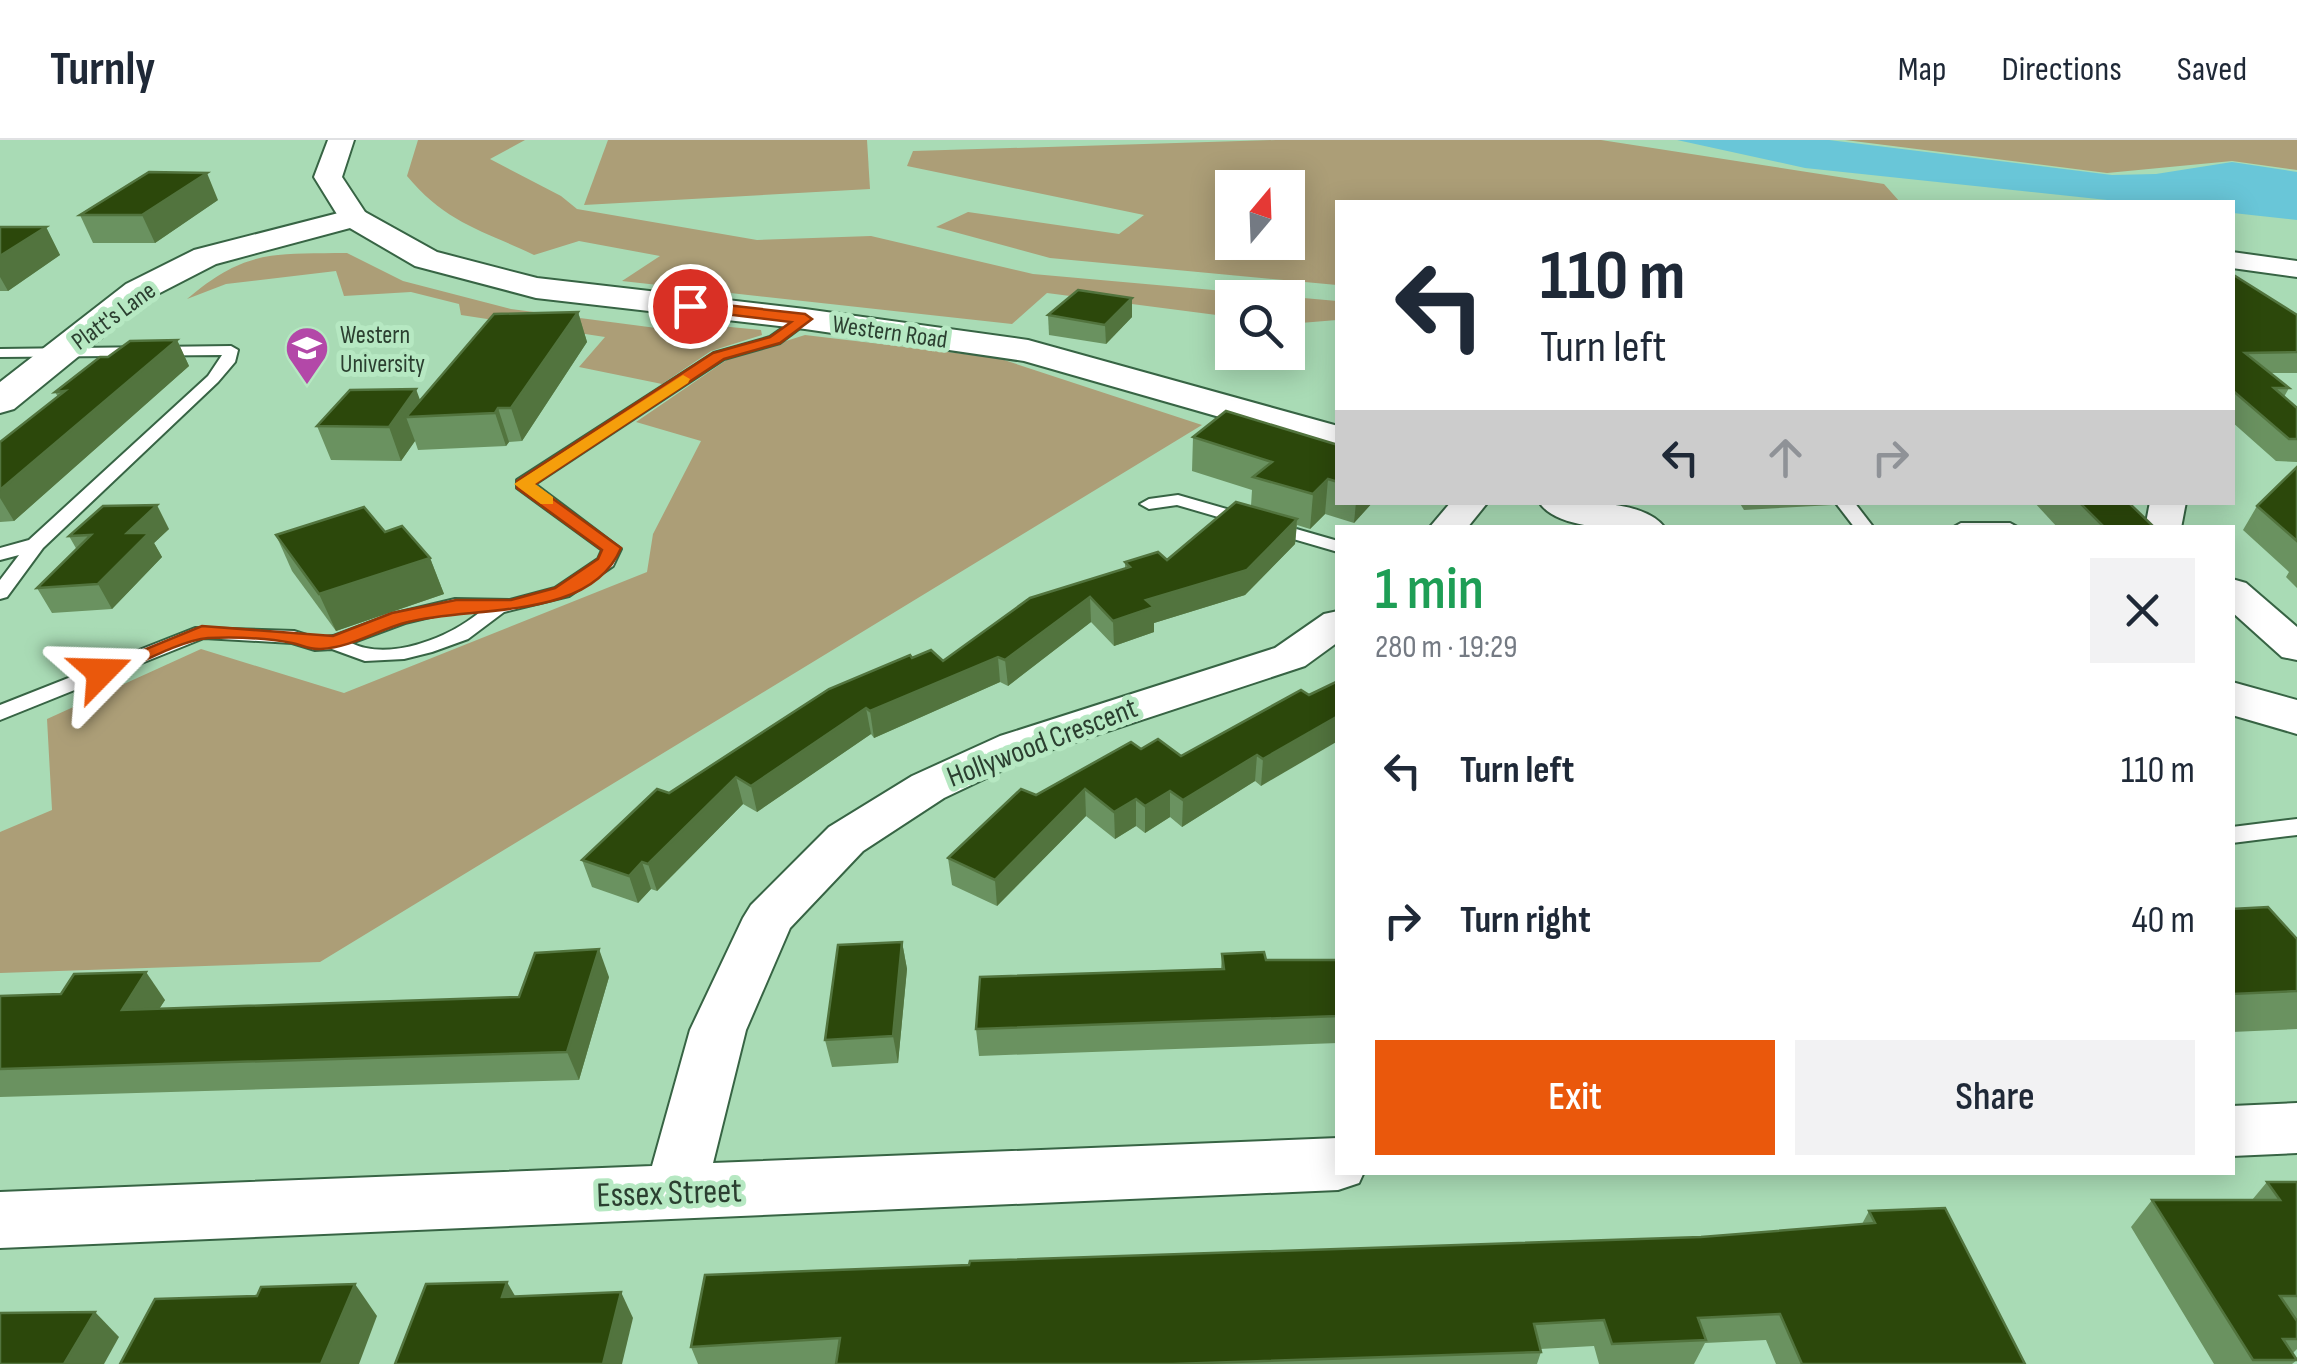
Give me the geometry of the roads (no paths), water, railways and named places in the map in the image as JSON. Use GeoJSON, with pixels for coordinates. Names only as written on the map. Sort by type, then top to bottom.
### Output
{"type":"FeatureCollection","features":[{"type":"Feature","properties":{"kind":"main road","name":"Western Road"},"geometry":{"type":"LineString","coordinates":[[341,140],[328,176],[354,218],[426,259],[536,288],[805,319],[1028,351],[1335,437]]}},
{"type":"Feature","properties":{"kind":"main road","name":"Platt's Lane"},"geometry":{"type":"LineString","coordinates":[[0,400],[138,291],[204,257],[354,218]]}},
{"type":"Feature","properties":{"kind":"main road"},"geometry":{"type":"LineString","coordinates":[[1570,505],[1633,525]]}},
{"type":"Feature","properties":{"kind":"main road"},"geometry":{"type":"LineString","coordinates":[[2235,699],[2297,716]]}},
{"type":"Feature","properties":{"kind":"street"},"geometry":{"type":"LineString","coordinates":[[2235,260],[2297,269]]}},
{"type":"Feature","properties":{"kind":"street"},"geometry":{"type":"LineString","coordinates":[[1449,525],[1468,505]]}},
{"type":"Feature","properties":{"kind":"street"},"geometry":{"type":"LineString","coordinates":[[2235,594],[2297,648]]}},
{"type":"Feature","properties":{"kind":"street","name":"Hollywood Crescent"},"geometry":{"type":"LineString","coordinates":[[676,1192],[718,1030],[769,918],[846,839],[928,787],[1016,746],[1290,657],[1335,625]]}},
{"type":"Feature","properties":{"kind":"street"},"geometry":{"type":"LineString","coordinates":[[2235,1131],[2297,1128]]}},
{"type":"Feature","properties":{"kind":"street","name":"Essex Street"},"geometry":{"type":"LineString","coordinates":[[0,1220],[1335,1164]]}},
{"type":"Feature","properties":{"kind":"lane"},"geometry":{"type":"LineString","coordinates":[[0,712],[202,632],[294,637],[315,644],[336,642],[399,618],[456,606],[499,606],[562,592],[606,562],[612,548],[523,484],[719,356],[775,340],[805,319]]}},
{"type":"Feature","properties":{"kind":"lane"},"geometry":{"type":"LineString","coordinates":[[0,353],[230,350],[227,362],[214,379],[36,544],[0,592]]}},
{"type":"Feature","properties":{"kind":"lane"},"geometry":{"type":"LineString","coordinates":[[1149,504],[1178,500],[1335,546]]}},
{"type":"Feature","properties":{"kind":"lane"},"geometry":{"type":"LineString","coordinates":[[1846,505],[1863,525]]}},
{"type":"Feature","properties":{"kind":"lane"},"geometry":{"type":"LineString","coordinates":[[0,544],[36,544]]}},
{"type":"Feature","properties":{"kind":"lane"},"geometry":{"type":"LineString","coordinates":[[0,554],[36,544]]}},
{"type":"Feature","properties":{"kind":"lane"},"geometry":{"type":"LineString","coordinates":[[336,642],[343,650],[377,657],[430,646],[473,628],[499,606]]}},
{"type":"Feature","properties":{"kind":"lane"},"geometry":{"type":"LineString","coordinates":[[2235,835],[2297,827]]}},
{"type":"Feature","properties":{"kind":"water"},"geometry":{"type":"Polygon","coordinates":[[[1677,140],[1829,140],[2112,175],[2156,174],[2232,162],[2297,172],[2297,220],[2235,213],[2235,200],[2107,200],[1805,168],[1677,140]]]}},
{"type":"Feature","properties":{"kind":"place","name":"Western University"},"geometry":{"type":"Point","coordinates":[307,386]}}]}
